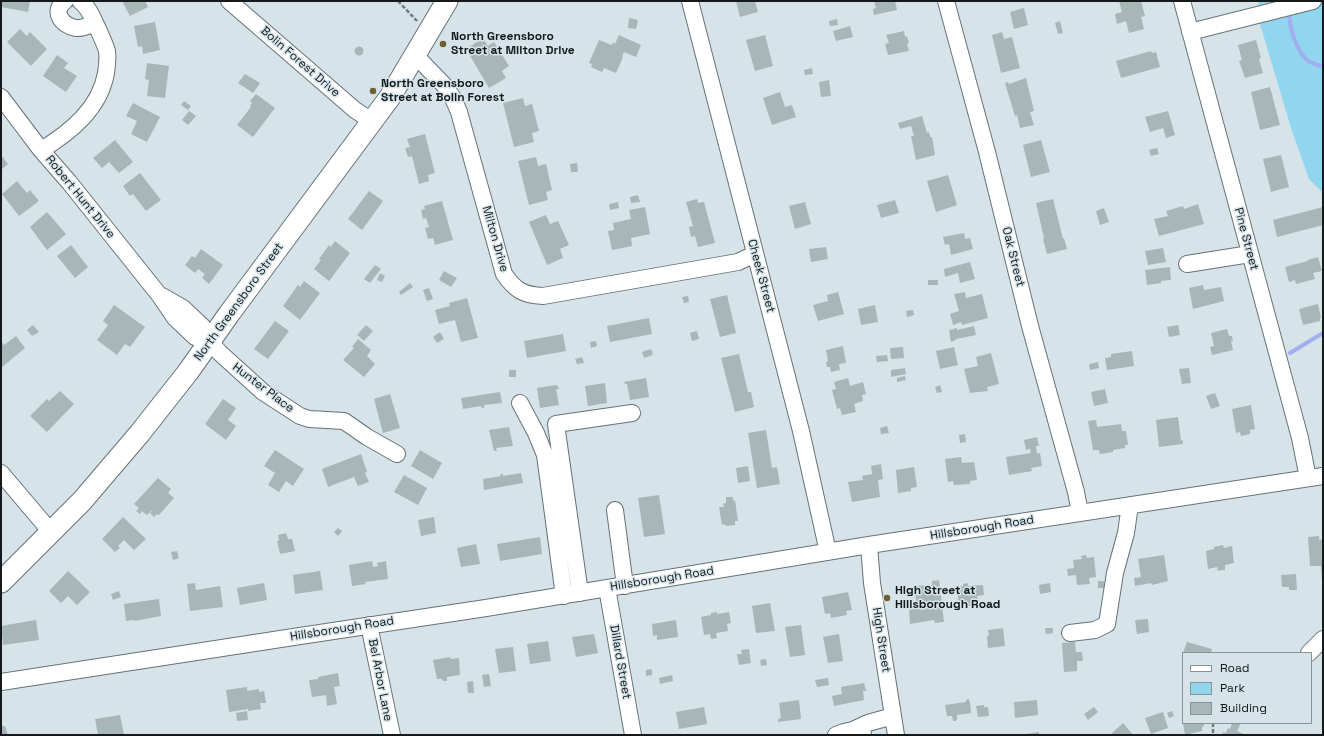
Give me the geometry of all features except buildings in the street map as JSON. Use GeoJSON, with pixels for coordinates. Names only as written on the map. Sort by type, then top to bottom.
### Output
{"type":"FeatureCollection","features":[{"type":"Feature","properties":{"kind":"main road","name":"North Greensboro Street"},"geometry":{"type":"LineString","coordinates":[[1,582],[82,501],[140,433],[210,342],[390,97],[448,1]]}},
{"type":"Feature","properties":{"kind":"street"},"geometry":{"type":"LineString","coordinates":[[65,1],[60,7],[59,14],[63,22],[78,28],[95,24]]}},
{"type":"Feature","properties":{"kind":"street"},"geometry":{"type":"LineString","coordinates":[[41,150],[85,116],[102,89],[107,66],[107,52],[95,24],[84,4],[80,1]]}},
{"type":"Feature","properties":{"kind":"street","name":"Bolin Forest Drive"},"geometry":{"type":"LineString","coordinates":[[229,1],[355,110],[372,121]]}},
{"type":"Feature","properties":{"kind":"street","name":"Cheek Street"},"geometry":{"type":"LineString","coordinates":[[690,1],[801,431],[828,552]]}},
{"type":"Feature","properties":{"kind":"street","name":"Oak Street"},"geometry":{"type":"LineString","coordinates":[[946,1],[1030,326],[1076,492],[1080,513]]}},
{"type":"Feature","properties":{"kind":"street","name":"Pine Street"},"geometry":{"type":"LineString","coordinates":[[1182,1],[1300,438],[1316,477]]}},
{"type":"Feature","properties":{"kind":"street"},"geometry":{"type":"LineString","coordinates":[[1190,32],[1313,1]]}},
{"type":"Feature","properties":{"kind":"street","name":"Milton Drive"},"geometry":{"type":"LineString","coordinates":[[415,55],[444,85],[460,112],[504,274],[511,285],[520,291],[532,296],[542,296],[738,262],[755,254]]}},
{"type":"Feature","properties":{"kind":"street","name":"Robert Hunt Drive"},"geometry":{"type":"LineString","coordinates":[[1,97],[41,150],[70,182],[160,296],[183,308],[202,327],[210,342]]}},
{"type":"Feature","properties":{"kind":"street"},"geometry":{"type":"LineString","coordinates":[[1187,264],[1250,254]]}},
{"type":"Feature","properties":{"kind":"street","name":"Hunter Place"},"geometry":{"type":"LineString","coordinates":[[210,342],[229,362],[263,392],[300,416],[309,419],[344,421],[367,437],[397,454]]}},
{"type":"Feature","properties":{"kind":"street"},"geometry":{"type":"LineString","coordinates":[[520,403],[536,433],[545,455],[564,596]]}},
{"type":"Feature","properties":{"kind":"street"},"geometry":{"type":"LineString","coordinates":[[580,593],[556,424],[632,413]]}},
{"type":"Feature","properties":{"kind":"street"},"geometry":{"type":"LineString","coordinates":[[1,473],[51,532]]}},
{"type":"Feature","properties":{"kind":"street","name":"Hillsborough Road"},"geometry":{"type":"LineString","coordinates":[[1,682],[564,596],[868,545],[1316,477]]}},
{"type":"Feature","properties":{"kind":"street"},"geometry":{"type":"LineString","coordinates":[[1070,633],[1095,630],[1107,624],[1115,573],[1126,533],[1130,505]]}},
{"type":"Feature","properties":{"kind":"street"},"geometry":{"type":"LineString","coordinates":[[615,510],[625,586]]}},
{"type":"Feature","properties":{"kind":"street","name":"High Street"},"geometry":{"type":"LineString","coordinates":[[868,545],[872,583],[896,735]]}},
{"type":"Feature","properties":{"kind":"street","name":"Dillard Street"},"geometry":{"type":"LineString","coordinates":[[608,588],[633,735]]}},
{"type":"Feature","properties":{"kind":"street","name":"Bel Arbor Lane"},"geometry":{"type":"LineString","coordinates":[[369,625],[392,735]]}},
{"type":"Feature","properties":{"kind":"street"},"geometry":{"type":"LineString","coordinates":[[1310,652],[1323,639]]}},
{"type":"Feature","properties":{"kind":"street"},"geometry":{"type":"LineString","coordinates":[[836,735],[846,731],[859,733],[868,723],[893,716]]}},
{"type":"Feature","properties":{"kind":"path"},"geometry":{"type":"LineString","coordinates":[[398,1],[429,33]]}},
{"type":"Feature","properties":{"kind":"path"},"geometry":{"type":"LineString","coordinates":[[1213,724],[1213,735]]}},
{"type":"Feature","properties":{"kind":"green space"},"geometry":{"type":"Polygon","coordinates":[[[1258,1],[1323,1],[1323,193],[1309,179],[1291,128],[1260,24],[1258,1]]]}},
{"type":"Feature","properties":{"kind":"waterway"},"geometry":{"type":"LineString","coordinates":[[1289,15],[1294,38],[1302,55],[1310,62],[1323,67]]}},
{"type":"Feature","properties":{"kind":"waterway"},"geometry":{"type":"LineString","coordinates":[[1290,353],[1323,333]]}},
{"type":"Feature","properties":{"kind":"place","name":"North Greensboro Street at Milton Drive"},"geometry":{"type":"Point","coordinates":[443,44]}},
{"type":"Feature","properties":{"kind":"place","name":"North Greensboro Street at Bolin Forest"},"geometry":{"type":"Point","coordinates":[373,91]}},
{"type":"Feature","properties":{"kind":"place","name":"High Street at Hillsborough Road"},"geometry":{"type":"Point","coordinates":[887,598]}}]}
